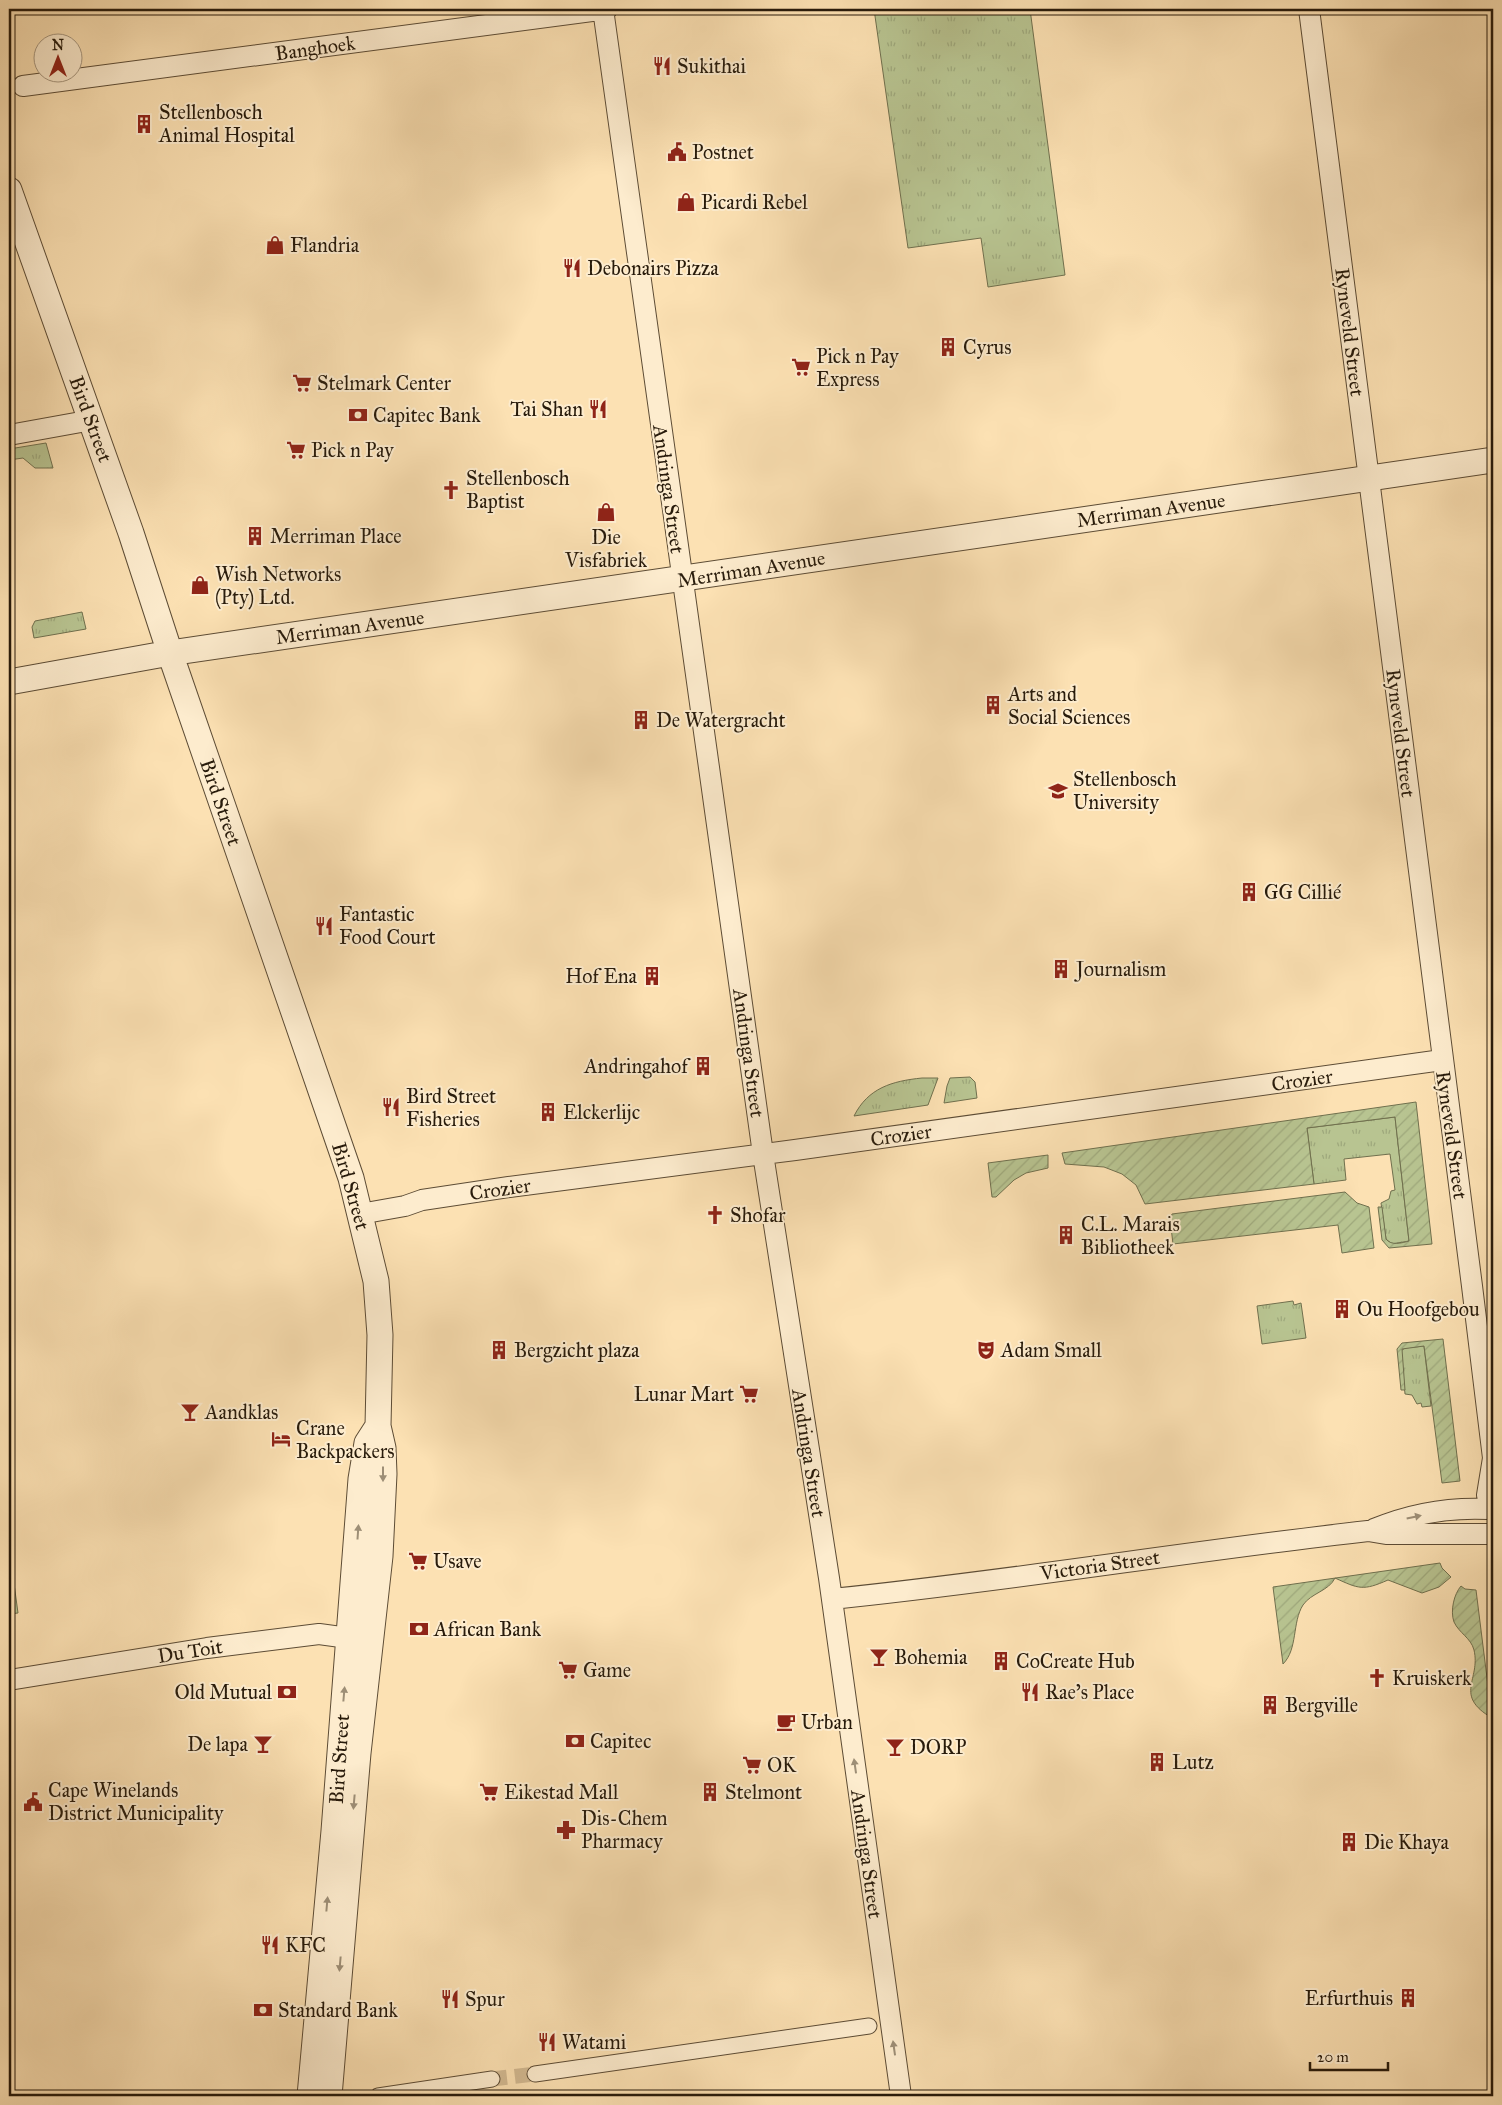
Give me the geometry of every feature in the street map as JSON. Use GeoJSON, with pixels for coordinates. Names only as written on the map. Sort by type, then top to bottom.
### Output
{"type":"FeatureCollection","features":[{"type":"Feature","properties":{"kind":"street","name":"Andringa Street"},"geometry":{"type":"LineString","coordinates":[[603,9],[681,580],[726,880],[763,1154],[832,1598],[901,2096]]}},
{"type":"Feature","properties":{"kind":"street","name":"Banghoek"},"geometry":{"type":"LineString","coordinates":[[23,86],[607,9]]}},
{"type":"Feature","properties":{"kind":"street","name":"Ryneveld Street"},"geometry":{"type":"LineString","coordinates":[[1309,9],[1493,1458],[1487,1495],[1491,1508],[1485,1520],[1486,1528],[1491,1536]]}},
{"type":"Feature","properties":{"kind":"street","name":"Bird Street"},"geometry":{"type":"LineString","coordinates":[[9,190],[92,420],[170,653],[339,1142],[360,1214],[376,1281],[380,1335],[378,1426],[367,1443],[362,1472],[358,1754],[330,2096]]}},
{"type":"Feature","properties":{"kind":"street"},"geometry":{"type":"LineString","coordinates":[[9,435],[92,420]]}},
{"type":"Feature","properties":{"kind":"street","name":"Merriman Avenue"},"geometry":{"type":"LineString","coordinates":[[9,682],[170,653],[681,580],[851,553],[1493,460]]}},
{"type":"Feature","properties":{"kind":"street","name":"Crozier"},"geometry":{"type":"LineString","coordinates":[[360,1214],[432,1199],[1442,1060]]}},
{"type":"Feature","properties":{"kind":"street","name":"Victoria Street"},"geometry":{"type":"LineString","coordinates":[[832,1598],[1368,1531],[1386,1524],[1430,1514],[1461,1509],[1491,1508]]}},
{"type":"Feature","properties":{"kind":"street","name":"Victoria Street"},"geometry":{"type":"LineString","coordinates":[[1368,1531],[1386,1534],[1491,1536]]}},
{"type":"Feature","properties":{"kind":"street","name":"Du Toit"},"geometry":{"type":"LineString","coordinates":[[9,1680],[208,1648],[310,1635],[329,1634],[360,1640]]}},
{"type":"Feature","properties":{"kind":"street","name":"Bird Street"},"geometry":{"type":"LineString","coordinates":[[310,2096],[334,1831],[360,1640]]}},
{"type":"Feature","properties":{"kind":"street"},"geometry":{"type":"LineString","coordinates":[[535,2074],[869,2026]]}},
{"type":"Feature","properties":{"kind":"street"},"geometry":{"type":"LineString","coordinates":[[378,2096],[492,2079]]}},
{"type":"Feature","properties":{"kind":"green space"},"geometry":{"type":"Polygon","coordinates":[[[874,9],[1030,9],[1065,275],[988,287],[981,238],[908,248],[874,9]]]}},
{"type":"Feature","properties":{"kind":"green space"},"geometry":{"type":"Polygon","coordinates":[[[46,443],[53,468],[35,468],[23,458],[9,460],[9,449],[46,443]]]}},
{"type":"Feature","properties":{"kind":"green space"},"geometry":{"type":"Polygon","coordinates":[[[82,612],[86,629],[34,638],[32,627],[35,621],[82,612]]]}},
{"type":"Feature","properties":{"kind":"green space"},"geometry":{"type":"Polygon","coordinates":[[[970,1077],[975,1082],[977,1098],[944,1103],[950,1078],[970,1077]]]}},
{"type":"Feature","properties":{"kind":"green space"},"geometry":{"type":"Polygon","coordinates":[[[938,1078],[928,1105],[854,1116],[860,1106],[874,1092],[901,1081],[938,1078]]]}},
{"type":"Feature","properties":{"kind":"green space"},"geometry":{"type":"Polygon","coordinates":[[[1416,1102],[1432,1244],[1389,1248],[1382,1240],[1378,1207],[1382,1207],[1386,1239],[1391,1243],[1409,1241],[1395,1117],[1307,1128],[1314,1184],[1145,1204],[1136,1185],[1122,1174],[1104,1167],[1065,1164],[1062,1153],[1416,1102]]]}},
{"type":"Feature","properties":{"kind":"green space"},"geometry":{"type":"Polygon","coordinates":[[[1395,1117],[1409,1241],[1392,1244],[1386,1239],[1381,1203],[1389,1199],[1391,1191],[1395,1190],[1390,1154],[1344,1159],[1346,1180],[1314,1184],[1307,1128],[1395,1117]]]}},
{"type":"Feature","properties":{"kind":"green space"},"geometry":{"type":"Polygon","coordinates":[[[1048,1155],[1048,1168],[1026,1173],[1014,1180],[996,1197],[992,1197],[988,1163],[1048,1155]]]}},
{"type":"Feature","properties":{"kind":"green space"},"geometry":{"type":"Polygon","coordinates":[[[1345,1192],[1357,1203],[1369,1207],[1374,1248],[1342,1253],[1338,1225],[1173,1244],[1170,1219],[1172,1214],[1345,1192]]]}},
{"type":"Feature","properties":{"kind":"green space"},"geometry":{"type":"Polygon","coordinates":[[[1293,1301],[1294,1305],[1301,1303],[1306,1338],[1262,1344],[1257,1306],[1293,1301]]]}},
{"type":"Feature","properties":{"kind":"green space"},"geometry":{"type":"Polygon","coordinates":[[[1443,1339],[1460,1481],[1442,1483],[1424,1346],[1402,1349],[1405,1390],[1401,1390],[1397,1349],[1402,1343],[1443,1339]]]}},
{"type":"Feature","properties":{"kind":"green space"},"geometry":{"type":"Polygon","coordinates":[[[1424,1346],[1431,1406],[1422,1407],[1421,1403],[1417,1404],[1412,1395],[1405,1394],[1401,1351],[1405,1348],[1424,1346]]]}},
{"type":"Feature","properties":{"kind":"green space"},"geometry":{"type":"Polygon","coordinates":[[[9,1547],[18,1613],[9,1614],[9,1547]]]}},
{"type":"Feature","properties":{"kind":"green space"},"geometry":{"type":"Polygon","coordinates":[[[1440,1563],[1442,1568],[1451,1577],[1439,1587],[1422,1593],[1388,1580],[1373,1586],[1361,1587],[1335,1578],[1440,1563]]]}},
{"type":"Feature","properties":{"kind":"green space"},"geometry":{"type":"Polygon","coordinates":[[[1335,1578],[1329,1586],[1303,1605],[1297,1619],[1291,1651],[1283,1664],[1273,1587],[1335,1578]]]}},
{"type":"Feature","properties":{"kind":"green space"},"geometry":{"type":"Polygon","coordinates":[[[1461,1586],[1465,1589],[1476,1590],[1492,1718],[1480,1710],[1474,1702],[1471,1687],[1475,1661],[1474,1650],[1470,1642],[1456,1626],[1453,1618],[1453,1603],[1456,1593],[1461,1586]]]}},
{"type":"Feature","properties":{"kind":"green space"},"geometry":{"type":"Polygon","coordinates":[[[1493,2090],[1493,2096],[1438,2096],[1493,2090]]]}},
{"type":"Feature","properties":{"kind":"tunnel"},"geometry":{"type":"LineString","coordinates":[[492,2079],[535,2074]]}},
{"type":"Feature","properties":{"kind":"place","name":"Sukithai"},"geometry":{"type":"Point","coordinates":[662,66]}},
{"type":"Feature","properties":{"kind":"place","name":"Stellenbosch Animal Hospital"},"geometry":{"type":"Point","coordinates":[144,124]}},
{"type":"Feature","properties":{"kind":"place","name":"Postnet"},"geometry":{"type":"Point","coordinates":[677,152]}},
{"type":"Feature","properties":{"kind":"place","name":"Picardi Rebel"},"geometry":{"type":"Point","coordinates":[686,202]}},
{"type":"Feature","properties":{"kind":"place","name":"Flandria"},"geometry":{"type":"Point","coordinates":[275,245]}},
{"type":"Feature","properties":{"kind":"place","name":"Debonairs Pizza"},"geometry":{"type":"Point","coordinates":[572,268]}},
{"type":"Feature","properties":{"kind":"place","name":"Cyrus"},"geometry":{"type":"Point","coordinates":[948,347]}},
{"type":"Feature","properties":{"kind":"place","name":"Pick n Pay Express"},"geometry":{"type":"Point","coordinates":[801,367]}},
{"type":"Feature","properties":{"kind":"place","name":"Stelmark Center"},"geometry":{"type":"Point","coordinates":[302,383]}},
{"type":"Feature","properties":{"kind":"place","name":"Tai Shan"},"geometry":{"type":"Point","coordinates":[598,409]}},
{"type":"Feature","properties":{"kind":"place","name":"Capitec Bank"},"geometry":{"type":"Point","coordinates":[358,415]}},
{"type":"Feature","properties":{"kind":"place","name":"Pick n Pay"},"geometry":{"type":"Point","coordinates":[296,450]}},
{"type":"Feature","properties":{"kind":"place","name":"Stellenbosch Baptist"},"geometry":{"type":"Point","coordinates":[451,490]}},
{"type":"Feature","properties":{"kind":"place","name":"Die Visfabriek"},"geometry":{"type":"Point","coordinates":[606,512]}},
{"type":"Feature","properties":{"kind":"place","name":"Merriman Place"},"geometry":{"type":"Point","coordinates":[255,536]}},
{"type":"Feature","properties":{"kind":"place","name":"Wish Networks (Pty) Ltd."},"geometry":{"type":"Point","coordinates":[200,585]}},
{"type":"Feature","properties":{"kind":"place","name":"Arts and Social Sciences"},"geometry":{"type":"Point","coordinates":[993,705]}},
{"type":"Feature","properties":{"kind":"place","name":"De Watergracht"},"geometry":{"type":"Point","coordinates":[641,720]}},
{"type":"Feature","properties":{"kind":"place","name":"Stellenbosch University"},"geometry":{"type":"Point","coordinates":[1058,791]}},
{"type":"Feature","properties":{"kind":"place","name":"GG Cillié"},"geometry":{"type":"Point","coordinates":[1249,892]}},
{"type":"Feature","properties":{"kind":"place","name":"Fantastic Food Court"},"geometry":{"type":"Point","coordinates":[324,926]}},
{"type":"Feature","properties":{"kind":"place","name":"Journalism"},"geometry":{"type":"Point","coordinates":[1061,969]}},
{"type":"Feature","properties":{"kind":"place","name":"Hof Ena"},"geometry":{"type":"Point","coordinates":[652,976]}},
{"type":"Feature","properties":{"kind":"place","name":"Andringahof"},"geometry":{"type":"Point","coordinates":[703,1066]}},
{"type":"Feature","properties":{"kind":"place","name":"Bird Street Fisheries"},"geometry":{"type":"Point","coordinates":[391,1107]}},
{"type":"Feature","properties":{"kind":"place","name":"Elckerlijc"},"geometry":{"type":"Point","coordinates":[548,1112]}},
{"type":"Feature","properties":{"kind":"place","name":"Shofar"},"geometry":{"type":"Point","coordinates":[715,1215]}},
{"type":"Feature","properties":{"kind":"place","name":"C.L. Marais Bibliotheek"},"geometry":{"type":"Point","coordinates":[1066,1235]}},
{"type":"Feature","properties":{"kind":"place","name":"Ou Hoofgebou"},"geometry":{"type":"Point","coordinates":[1342,1309]}},
{"type":"Feature","properties":{"kind":"place","name":"Bergzicht plaza"},"geometry":{"type":"Point","coordinates":[499,1350]}},
{"type":"Feature","properties":{"kind":"place","name":"Adam Small"},"geometry":{"type":"Point","coordinates":[986,1350]}},
{"type":"Feature","properties":{"kind":"place","name":"Lunar Mart"},"geometry":{"type":"Point","coordinates":[749,1394]}},
{"type":"Feature","properties":{"kind":"place","name":"Aandklas"},"geometry":{"type":"Point","coordinates":[190,1412]}},
{"type":"Feature","properties":{"kind":"place","name":"Crane Backpackers"},"geometry":{"type":"Point","coordinates":[281,1439]}},
{"type":"Feature","properties":{"kind":"place","name":"Usave"},"geometry":{"type":"Point","coordinates":[418,1561]}},
{"type":"Feature","properties":{"kind":"place","name":"African Bank"},"geometry":{"type":"Point","coordinates":[419,1629]}},
{"type":"Feature","properties":{"kind":"place","name":"Bohemia"},"geometry":{"type":"Point","coordinates":[879,1657]}},
{"type":"Feature","properties":{"kind":"place","name":"CoCreate Hub"},"geometry":{"type":"Point","coordinates":[1001,1661]}},
{"type":"Feature","properties":{"kind":"place","name":"Game"},"geometry":{"type":"Point","coordinates":[568,1670]}},
{"type":"Feature","properties":{"kind":"place","name":"Kruiskerk"},"geometry":{"type":"Point","coordinates":[1377,1678]}},
{"type":"Feature","properties":{"kind":"place","name":"Old Mutual"},"geometry":{"type":"Point","coordinates":[287,1692]}},
{"type":"Feature","properties":{"kind":"place","name":"Rae's Place"},"geometry":{"type":"Point","coordinates":[1030,1692]}},
{"type":"Feature","properties":{"kind":"place","name":"Bergville"},"geometry":{"type":"Point","coordinates":[1270,1705]}},
{"type":"Feature","properties":{"kind":"place","name":"Urban"},"geometry":{"type":"Point","coordinates":[786,1722]}},
{"type":"Feature","properties":{"kind":"place","name":"Capitec"},"geometry":{"type":"Point","coordinates":[575,1741]}},
{"type":"Feature","properties":{"kind":"place","name":"De lapa"},"geometry":{"type":"Point","coordinates":[263,1744]}},
{"type":"Feature","properties":{"kind":"place","name":"DORP"},"geometry":{"type":"Point","coordinates":[895,1747]}},
{"type":"Feature","properties":{"kind":"place","name":"Lutz"},"geometry":{"type":"Point","coordinates":[1157,1762]}},
{"type":"Feature","properties":{"kind":"place","name":"OK"},"geometry":{"type":"Point","coordinates":[752,1765]}},
{"type":"Feature","properties":{"kind":"place","name":"Eikestad Mall"},"geometry":{"type":"Point","coordinates":[489,1792]}},
{"type":"Feature","properties":{"kind":"place","name":"Stelmont"},"geometry":{"type":"Point","coordinates":[710,1792]}},
{"type":"Feature","properties":{"kind":"place","name":"Cape Winelands District Municipality"},"geometry":{"type":"Point","coordinates":[33,1802]}},
{"type":"Feature","properties":{"kind":"place","name":"Dis-Chem Pharmacy"},"geometry":{"type":"Point","coordinates":[566,1830]}},
{"type":"Feature","properties":{"kind":"place","name":"Die Khaya"},"geometry":{"type":"Point","coordinates":[1349,1842]}},
{"type":"Feature","properties":{"kind":"place","name":"KFC"},"geometry":{"type":"Point","coordinates":[270,1945]}},
{"type":"Feature","properties":{"kind":"place","name":"Erfurthuis"},"geometry":{"type":"Point","coordinates":[1408,1998]}},
{"type":"Feature","properties":{"kind":"place","name":"Spur"},"geometry":{"type":"Point","coordinates":[450,1999]}},
{"type":"Feature","properties":{"kind":"place","name":"Standard Bank"},"geometry":{"type":"Point","coordinates":[263,2010]}},
{"type":"Feature","properties":{"kind":"place","name":"Watami"},"geometry":{"type":"Point","coordinates":[547,2042]}}]}
